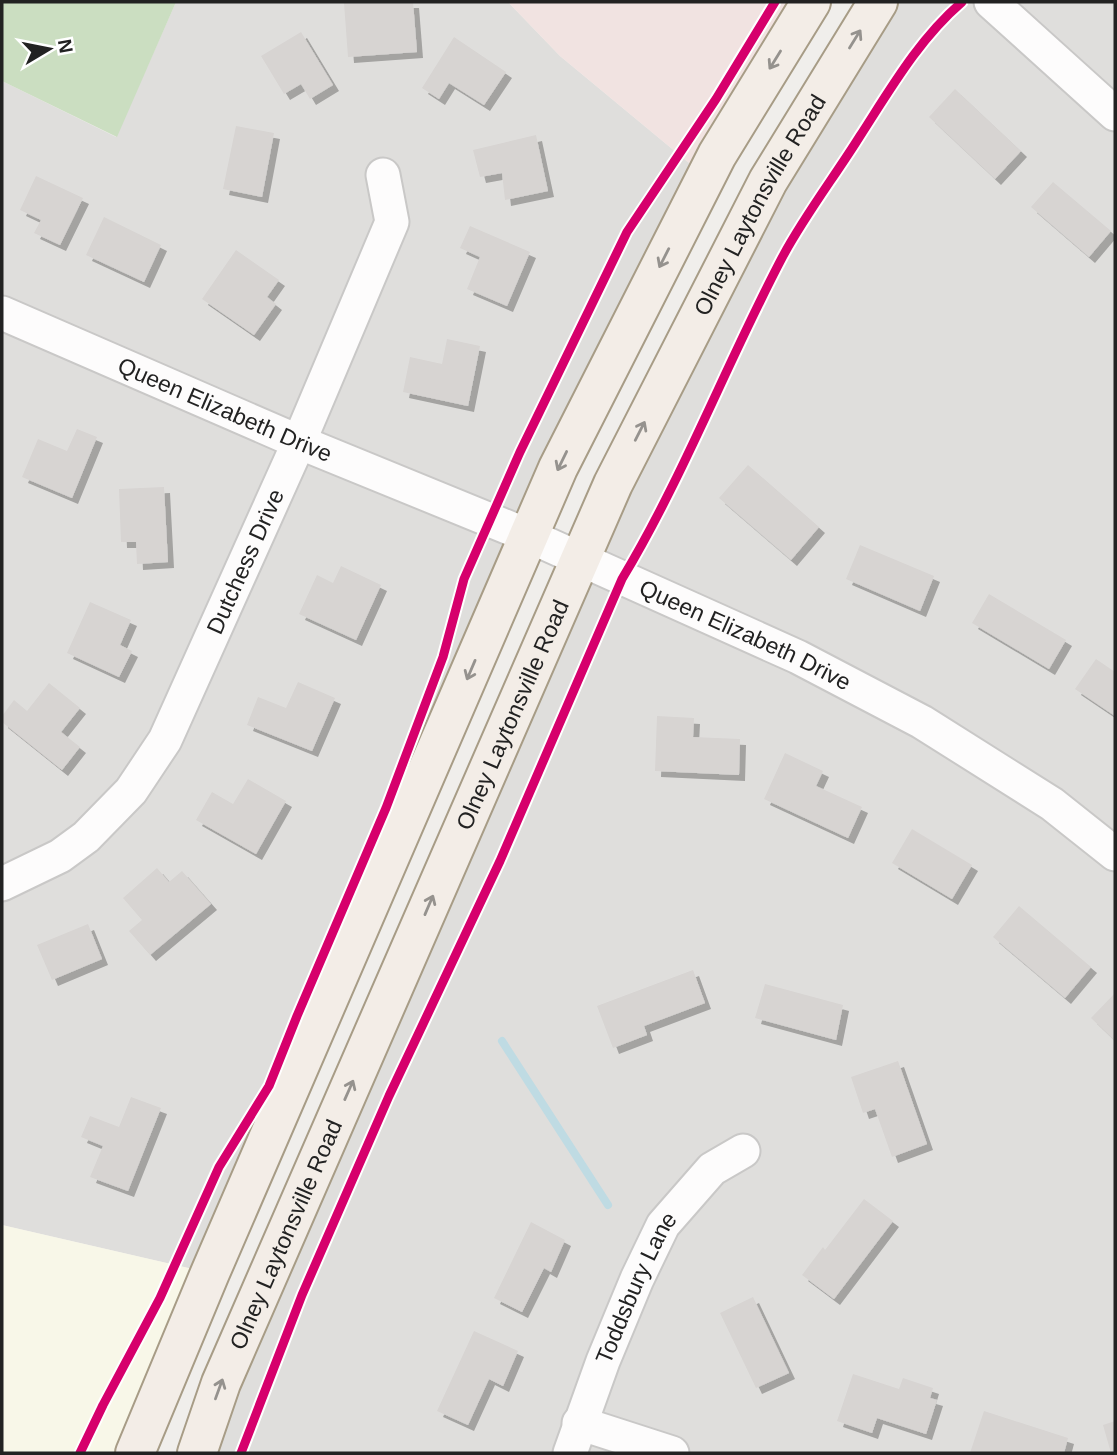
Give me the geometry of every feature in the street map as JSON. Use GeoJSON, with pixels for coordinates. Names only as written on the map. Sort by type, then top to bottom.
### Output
{"type":"FeatureCollection","features":[{"type":"Feature","properties":{"kind":"main road"},"geometry":{"type":"LineString","coordinates":[[135,1453],[210,1272],[558,468],[716,155],[811,2]]}},
{"type":"Feature","properties":{"kind":"main road","name":"Olney Laytonsville Road"},"geometry":{"type":"LineString","coordinates":[[197,1453],[221,1383],[612,484],[768,181],[878,2]]}},
{"type":"Feature","properties":{"kind":"street"},"geometry":{"type":"LineString","coordinates":[[991,2],[1115,114]]}},
{"type":"Feature","properties":{"kind":"street","name":"Dutchess Drive"},"geometry":{"type":"LineString","coordinates":[[2,884],[60,856],[86,837],[131,791],[165,740],[299,442],[392,222],[383,175]]}},
{"type":"Feature","properties":{"kind":"street","name":"Queen Elizabeth Drive"},"geometry":{"type":"LineString","coordinates":[[2,313],[299,442],[529,536],[798,657],[922,722],[1052,804],[1115,854]]}},
{"type":"Feature","properties":{"kind":"street","name":"Toddsbury Lane"},"geometry":{"type":"LineString","coordinates":[[574,1438],[637,1279],[663,1225],[712,1169],[743,1151]]}},
{"type":"Feature","properties":{"kind":"street"},"geometry":{"type":"LineString","coordinates":[[574,1438],[672,1453]]}},
{"type":"Feature","properties":{"kind":"shaded area"},"geometry":{"type":"Polygon","coordinates":[[[176,2],[508,2],[560,56],[706,177],[210,1273],[2,1225],[2,81],[116,137],[176,2]]]}},
{"type":"Feature","properties":{"kind":"shaded area"},"geometry":{"type":"Polygon","coordinates":[[[508,2],[811,2],[706,177],[560,56],[508,2]]]}},
{"type":"Feature","properties":{"kind":"shaded area"},"geometry":{"type":"Polygon","coordinates":[[[897,2],[1115,2],[1115,1453],[197,1453],[612,487],[779,184],[855,72],[897,2]]]}},
{"type":"Feature","properties":{"kind":"shaded area"},"geometry":{"type":"Polygon","coordinates":[[[2,1225],[210,1273],[135,1453],[2,1453],[2,1225]]]}},
{"type":"Feature","properties":{"kind":"green space"},"geometry":{"type":"Polygon","coordinates":[[[2,2],[176,2],[117,137],[2,81],[2,2]]]}},
{"type":"Feature","properties":{"kind":"building"},"geometry":{"type":"Polygon","coordinates":[[[413,2],[417,52],[348,57],[344,3],[413,2]]]}},
{"type":"Feature","properties":{"kind":"building"},"geometry":{"type":"Polygon","coordinates":[[[301,32],[333,85],[310,99],[301,84],[284,94],[261,56],[301,32]]]}},
{"type":"Feature","properties":{"kind":"building"},"geometry":{"type":"Polygon","coordinates":[[[454,37],[506,72],[484,105],[449,83],[439,99],[422,88],[454,37]]]}},
{"type":"Feature","properties":{"kind":"building"},"geometry":{"type":"Polygon","coordinates":[[[955,89],[1021,151],[995,179],[929,117],[955,89]]]}},
{"type":"Feature","properties":{"kind":"building"},"geometry":{"type":"Polygon","coordinates":[[[236,126],[274,133],[262,197],[223,189],[236,126]]]}},
{"type":"Feature","properties":{"kind":"building"},"geometry":{"type":"Polygon","coordinates":[[[536,135],[548,191],[505,200],[502,173],[480,177],[473,150],[536,135]]]}},
{"type":"Feature","properties":{"kind":"building"},"geometry":{"type":"Polygon","coordinates":[[[36,176],[83,198],[60,245],[34,233],[41,220],[20,210],[36,176]]]}},
{"type":"Feature","properties":{"kind":"building"},"geometry":{"type":"Polygon","coordinates":[[[1053,182],[1111,231],[1089,257],[1031,207],[1053,182]]]}},
{"type":"Feature","properties":{"kind":"building"},"geometry":{"type":"Polygon","coordinates":[[[104,217],[161,245],[144,282],[86,255],[104,217]]]}},
{"type":"Feature","properties":{"kind":"building"},"geometry":{"type":"Polygon","coordinates":[[[470,226],[530,252],[507,306],[467,289],[480,257],[460,248],[470,226]]]}},
{"type":"Feature","properties":{"kind":"building"},"geometry":{"type":"Polygon","coordinates":[[[236,250],[279,280],[267,297],[276,304],[254,335],[202,299],[236,250]]]}},
{"type":"Feature","properties":{"kind":"building"},"geometry":{"type":"Polygon","coordinates":[[[447,339],[480,346],[468,406],[403,392],[410,357],[442,364],[447,339]]]}},
{"type":"Feature","properties":{"kind":"building"},"geometry":{"type":"Polygon","coordinates":[[[77,429],[97,437],[72,498],[22,477],[38,439],[67,451],[77,429]]]}},
{"type":"Feature","properties":{"kind":"building"},"geometry":{"type":"Polygon","coordinates":[[[748,465],[819,527],[791,560],[719,498],[748,465]]]}},
{"type":"Feature","properties":{"kind":"building"},"geometry":{"type":"Polygon","coordinates":[[[164,487],[168,562],[137,564],[136,542],[121,542],[119,489],[164,487]]]}},
{"type":"Feature","properties":{"kind":"building"},"geometry":{"type":"Polygon","coordinates":[[[860,545],[934,576],[920,611],[846,579],[860,545]]]}},
{"type":"Feature","properties":{"kind":"building"},"geometry":{"type":"Polygon","coordinates":[[[341,566],[381,585],[356,640],[299,614],[317,575],[333,583],[341,566]]]}},
{"type":"Feature","properties":{"kind":"building"},"geometry":{"type":"Polygon","coordinates":[[[989,594],[1066,640],[1049,669],[972,623],[989,594]]]}},
{"type":"Feature","properties":{"kind":"building"},"geometry":{"type":"Polygon","coordinates":[[[90,602],[131,620],[120,645],[132,651],[119,677],[67,653],[90,602]]]}},
{"type":"Feature","properties":{"kind":"building"},"geometry":{"type":"Polygon","coordinates":[[[1096,659],[1115,672],[1115,716],[1075,689],[1096,659]]]}},
{"type":"Feature","properties":{"kind":"building"},"geometry":{"type":"Polygon","coordinates":[[[298,682],[335,698],[312,751],[247,725],[258,697],[286,708],[298,682]]]}},
{"type":"Feature","properties":{"kind":"building"},"geometry":{"type":"Polygon","coordinates":[[[49,683],[80,708],[61,732],[80,747],[62,770],[2,722],[2,716],[14,700],[27,711],[49,683]]]}},
{"type":"Feature","properties":{"kind":"building"},"geometry":{"type":"Polygon","coordinates":[[[657,716],[694,718],[693,737],[740,739],[739,775],[655,771],[657,716]]]}},
{"type":"Feature","properties":{"kind":"building"},"geometry":{"type":"Polygon","coordinates":[[[785,753],[823,771],[816,786],[862,807],[848,838],[764,799],[785,753]]]}},
{"type":"Feature","properties":{"kind":"building"},"geometry":{"type":"Polygon","coordinates":[[[248,779],[286,801],[256,854],[196,820],[212,792],[233,804],[248,779]]]}},
{"type":"Feature","properties":{"kind":"building"},"geometry":{"type":"Polygon","coordinates":[[[912,829],[972,865],[952,899],[892,863],[912,829]]]}},
{"type":"Feature","properties":{"kind":"building"},"geometry":{"type":"Polygon","coordinates":[[[157,868],[169,882],[182,871],[211,904],[150,955],[129,931],[142,920],[123,898],[157,868]]]}},
{"type":"Feature","properties":{"kind":"building"},"geometry":{"type":"Polygon","coordinates":[[[1019,906],[1091,967],[1065,998],[993,937],[1019,906]]]}},
{"type":"Feature","properties":{"kind":"building"},"geometry":{"type":"Polygon","coordinates":[[[88,924],[102,959],[52,980],[37,945],[88,924]]]}},
{"type":"Feature","properties":{"kind":"building"},"geometry":{"type":"Polygon","coordinates":[[[693,970],[705,1003],[644,1026],[647,1035],[613,1048],[597,1006],[693,970]]]}},
{"type":"Feature","properties":{"kind":"building"},"geometry":{"type":"Polygon","coordinates":[[[765,984],[843,1005],[836,1040],[755,1018],[765,984]]]}},
{"type":"Feature","properties":{"kind":"building"},"geometry":{"type":"Polygon","coordinates":[[[1115,993],[1115,1041],[1091,1018],[1115,993]]]}},
{"type":"Feature","properties":{"kind":"building"},"geometry":{"type":"Polygon","coordinates":[[[898,1061],[927,1144],[892,1157],[875,1109],[863,1113],[851,1077],[898,1061]]]}},
{"type":"Feature","properties":{"kind":"building"},"geometry":{"type":"Polygon","coordinates":[[[131,1097],[161,1108],[128,1191],[90,1177],[103,1146],[81,1137],[90,1116],[119,1127],[131,1097]]]}},
{"type":"Feature","properties":{"kind":"building"},"geometry":{"type":"Polygon","coordinates":[[[864,1199],[893,1221],[834,1299],[802,1275],[864,1199]]]}},
{"type":"Feature","properties":{"kind":"building"},"geometry":{"type":"Polygon","coordinates":[[[531,1222],[565,1240],[551,1272],[544,1268],[522,1312],[494,1298],[531,1222]]]}},
{"type":"Feature","properties":{"kind":"building"},"geometry":{"type":"Polygon","coordinates":[[[753,1297],[789,1373],[756,1388],[720,1313],[753,1297]]]}},
{"type":"Feature","properties":{"kind":"building"},"geometry":{"type":"Polygon","coordinates":[[[474,1331],[518,1351],[503,1386],[489,1379],[468,1425],[437,1411],[474,1331]]]}},
{"type":"Feature","properties":{"kind":"building"},"geometry":{"type":"Polygon","coordinates":[[[853,1374],[899,1389],[903,1378],[933,1388],[930,1398],[937,1400],[926,1434],[877,1418],[872,1433],[837,1421],[853,1374]]]}},
{"type":"Feature","properties":{"kind":"building"},"geometry":{"type":"Polygon","coordinates":[[[984,1411],[1068,1438],[1064,1453],[970,1453],[984,1411]]]}},
{"type":"Feature","properties":{"kind":"building"},"geometry":{"type":"Polygon","coordinates":[[[1115,1421],[1115,1453],[1111,1453],[1103,1425],[1115,1421]]]}},
{"type":"Feature","properties":{"kind":"waterway"},"geometry":{"type":"LineString","coordinates":[[502,1041],[608,1205]]}},
{"type":"Feature","properties":{"kind":"cycle path"},"geometry":{"type":"LineString","coordinates":[[80,1453],[160,1298],[219,1167],[269,1086],[386,808],[443,657],[464,579],[520,452],[627,232],[716,99],[775,2]]}},
{"type":"Feature","properties":{"kind":"cycle path"},"geometry":{"type":"LineString","coordinates":[[241,1453],[302,1295],[389,1096],[500,861],[622,579],[665,500],[783,256],[895,82],[932,32],[962,2]]}}]}
